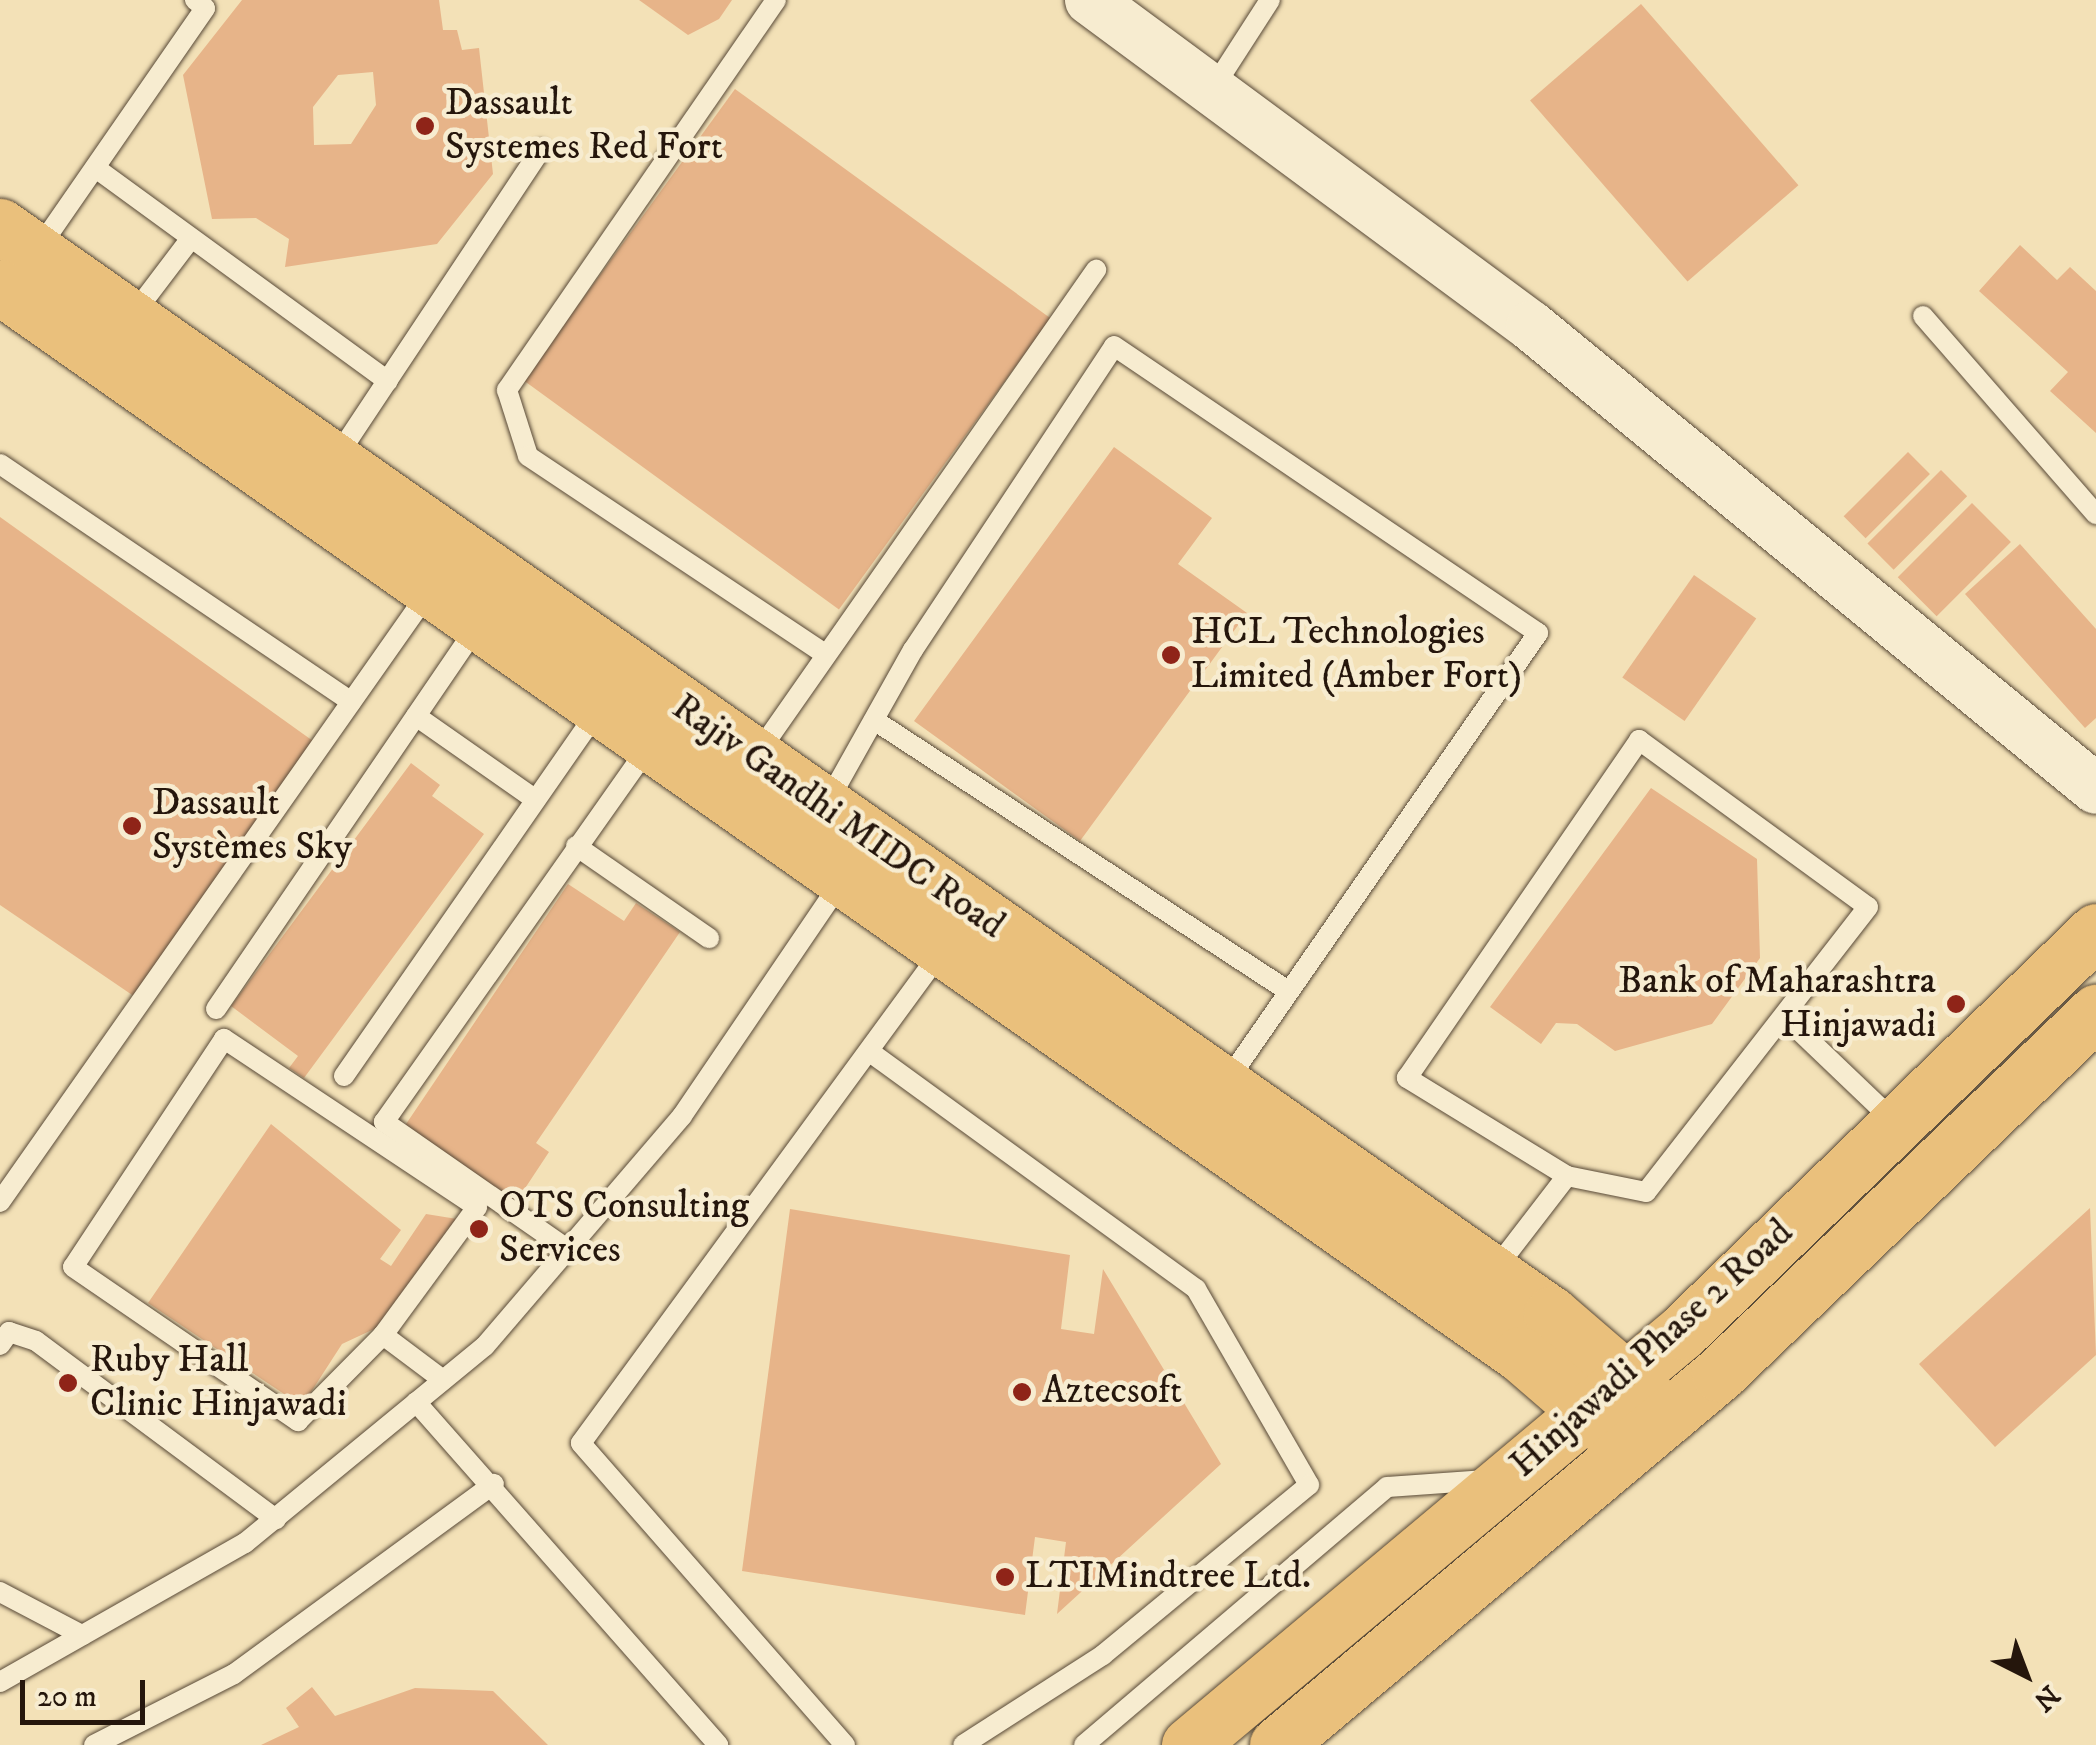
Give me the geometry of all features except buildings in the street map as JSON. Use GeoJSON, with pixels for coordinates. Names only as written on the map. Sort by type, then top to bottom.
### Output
{"type":"FeatureCollection","features":[{"type":"Feature","properties":{"kind":"main road","name":"Rajiv Gandhi MIDC Road"},"geometry":{"type":"LineString","coordinates":[[12,255],[128,322],[825,808],[856,859],[944,948],[1520,1354],[1606,1395]]}},
{"type":"Feature","properties":{"kind":"main road","name":"Rajiv Gandhi MIDC Road"},"geometry":{"type":"LineString","coordinates":[[12,255],[430,590],[650,744],[856,859],[1223,1085],[1492,1273],[1606,1395],[1650,1433]]}},
{"type":"Feature","properties":{"kind":"main road","name":"Hinjawadi Phase 2 Road"},"geometry":{"type":"LineString","coordinates":[[1189,1745],[1606,1395],[2096,931]]}},
{"type":"Feature","properties":{"kind":"main road","name":"Hinjawadi Phase 2 Road"},"geometry":{"type":"LineString","coordinates":[[1277,1745],[1650,1433],[2096,1012]]}},
{"type":"Feature","properties":{"kind":"street"},"geometry":{"type":"LineString","coordinates":[[1090,0],[1531,326],[2096,789]]}},
{"type":"Feature","properties":{"kind":"lane"},"geometry":{"type":"LineString","coordinates":[[12,255],[97,169],[205,8],[195,0]]}},
{"type":"Feature","properties":{"kind":"lane"},"geometry":{"type":"LineString","coordinates":[[776,0],[508,390],[528,456],[826,655]]}},
{"type":"Feature","properties":{"kind":"lane"},"geometry":{"type":"LineString","coordinates":[[1211,91],[1270,0]]}},
{"type":"Feature","properties":{"kind":"lane"},"geometry":{"type":"LineString","coordinates":[[332,464],[541,150]]}},
{"type":"Feature","properties":{"kind":"lane"},"geometry":{"type":"LineString","coordinates":[[97,169],[188,241],[388,381]]}},
{"type":"Feature","properties":{"kind":"lane"},"geometry":{"type":"LineString","coordinates":[[128,322],[188,241]]}},
{"type":"Feature","properties":{"kind":"lane"},"geometry":{"type":"LineString","coordinates":[[754,758],[1096,270]]}},
{"type":"Feature","properties":{"kind":"lane"},"geometry":{"type":"LineString","coordinates":[[1924,316],[2096,514]]}},
{"type":"Feature","properties":{"kind":"lane"},"geometry":{"type":"LineString","coordinates":[[825,808],[874,720],[1114,346],[1538,633],[1223,1085]]}},
{"type":"Feature","properties":{"kind":"lane"},"geometry":{"type":"LineString","coordinates":[[0,464],[351,702]]}},
{"type":"Feature","properties":{"kind":"lane"},"geometry":{"type":"LineString","coordinates":[[0,1202],[430,590]]}},
{"type":"Feature","properties":{"kind":"lane"},"geometry":{"type":"LineString","coordinates":[[216,1009],[478,624]]}},
{"type":"Feature","properties":{"kind":"lane"},"geometry":{"type":"LineString","coordinates":[[344,1076],[600,708]]}},
{"type":"Feature","properties":{"kind":"lane"},"geometry":{"type":"LineString","coordinates":[[416,716],[536,800]]}},
{"type":"Feature","properties":{"kind":"lane"},"geometry":{"type":"LineString","coordinates":[[874,720],[1289,992]]}},
{"type":"Feature","properties":{"kind":"lane"},"geometry":{"type":"LineString","coordinates":[[1639,740],[1868,907],[1786,1018],[1646,1192],[1566,1176],[1406,1078],[1639,740]]}},
{"type":"Feature","properties":{"kind":"lane"},"geometry":{"type":"LineString","coordinates":[[567,1250],[384,1122],[650,744]]}},
{"type":"Feature","properties":{"kind":"lane"},"geometry":{"type":"LineString","coordinates":[[576,846],[710,938]]}},
{"type":"Feature","properties":{"kind":"lane"},"geometry":{"type":"LineString","coordinates":[[0,1682],[276,1519],[443,1380],[567,1250],[682,1116],[856,859]]}},
{"type":"Feature","properties":{"kind":"lane"},"geometry":{"type":"LineString","coordinates":[[845,1745],[581,1443],[944,948]]}},
{"type":"Feature","properties":{"kind":"lane"},"geometry":{"type":"LineString","coordinates":[[1786,1018],[1896,1123]]}},
{"type":"Feature","properties":{"kind":"lane"},"geometry":{"type":"LineString","coordinates":[[224,1040],[477,1207],[383,1335],[298,1421],[72,1267],[224,1040]]}},
{"type":"Feature","properties":{"kind":"lane"},"geometry":{"type":"LineString","coordinates":[[870,1052],[1196,1289],[1309,1485],[1103,1656],[963,1745]]}},
{"type":"Feature","properties":{"kind":"lane"},"geometry":{"type":"LineString","coordinates":[[1492,1273],[1566,1176]]}},
{"type":"Feature","properties":{"kind":"lane"},"geometry":{"type":"LineString","coordinates":[[0,1345],[8,1332],[36,1341],[276,1519]]}},
{"type":"Feature","properties":{"kind":"lane"},"geometry":{"type":"LineString","coordinates":[[383,1335],[443,1380]]}},
{"type":"Feature","properties":{"kind":"lane"},"geometry":{"type":"LineString","coordinates":[[416,1402],[494,1484],[718,1745]]}},
{"type":"Feature","properties":{"kind":"lane"},"geometry":{"type":"LineString","coordinates":[[1084,1745],[1387,1487],[1507,1478]]}},
{"type":"Feature","properties":{"kind":"lane"},"geometry":{"type":"LineString","coordinates":[[94,1745],[234,1674],[494,1484]]}},
{"type":"Feature","properties":{"kind":"lane"},"geometry":{"type":"LineString","coordinates":[[0,1592],[82,1636]]}},
{"type":"Feature","properties":{"kind":"place","name":"Dassault Systemes Red Fort"},"geometry":{"type":"Point","coordinates":[425,126]}},
{"type":"Feature","properties":{"kind":"place","name":"HCL Technologies Limited (Amber Fort)"},"geometry":{"type":"Point","coordinates":[1171,655]}},
{"type":"Feature","properties":{"kind":"place","name":"Dassault Systèmes Sky"},"geometry":{"type":"Point","coordinates":[132,826]}},
{"type":"Feature","properties":{"kind":"place","name":"Bank of Maharashtra Hinjawadi"},"geometry":{"type":"Point","coordinates":[1956,1004]}},
{"type":"Feature","properties":{"kind":"place","name":"OTS Consulting Services"},"geometry":{"type":"Point","coordinates":[479,1229]}},
{"type":"Feature","properties":{"kind":"place","name":"Ruby Hall Clinic Hinjawadi"},"geometry":{"type":"Point","coordinates":[68,1383]}},
{"type":"Feature","properties":{"kind":"place","name":"Aztecsoft"},"geometry":{"type":"Point","coordinates":[1022,1392]}},
{"type":"Feature","properties":{"kind":"place","name":"LTIMindtree Ltd."},"geometry":{"type":"Point","coordinates":[1005,1577]}}]}
